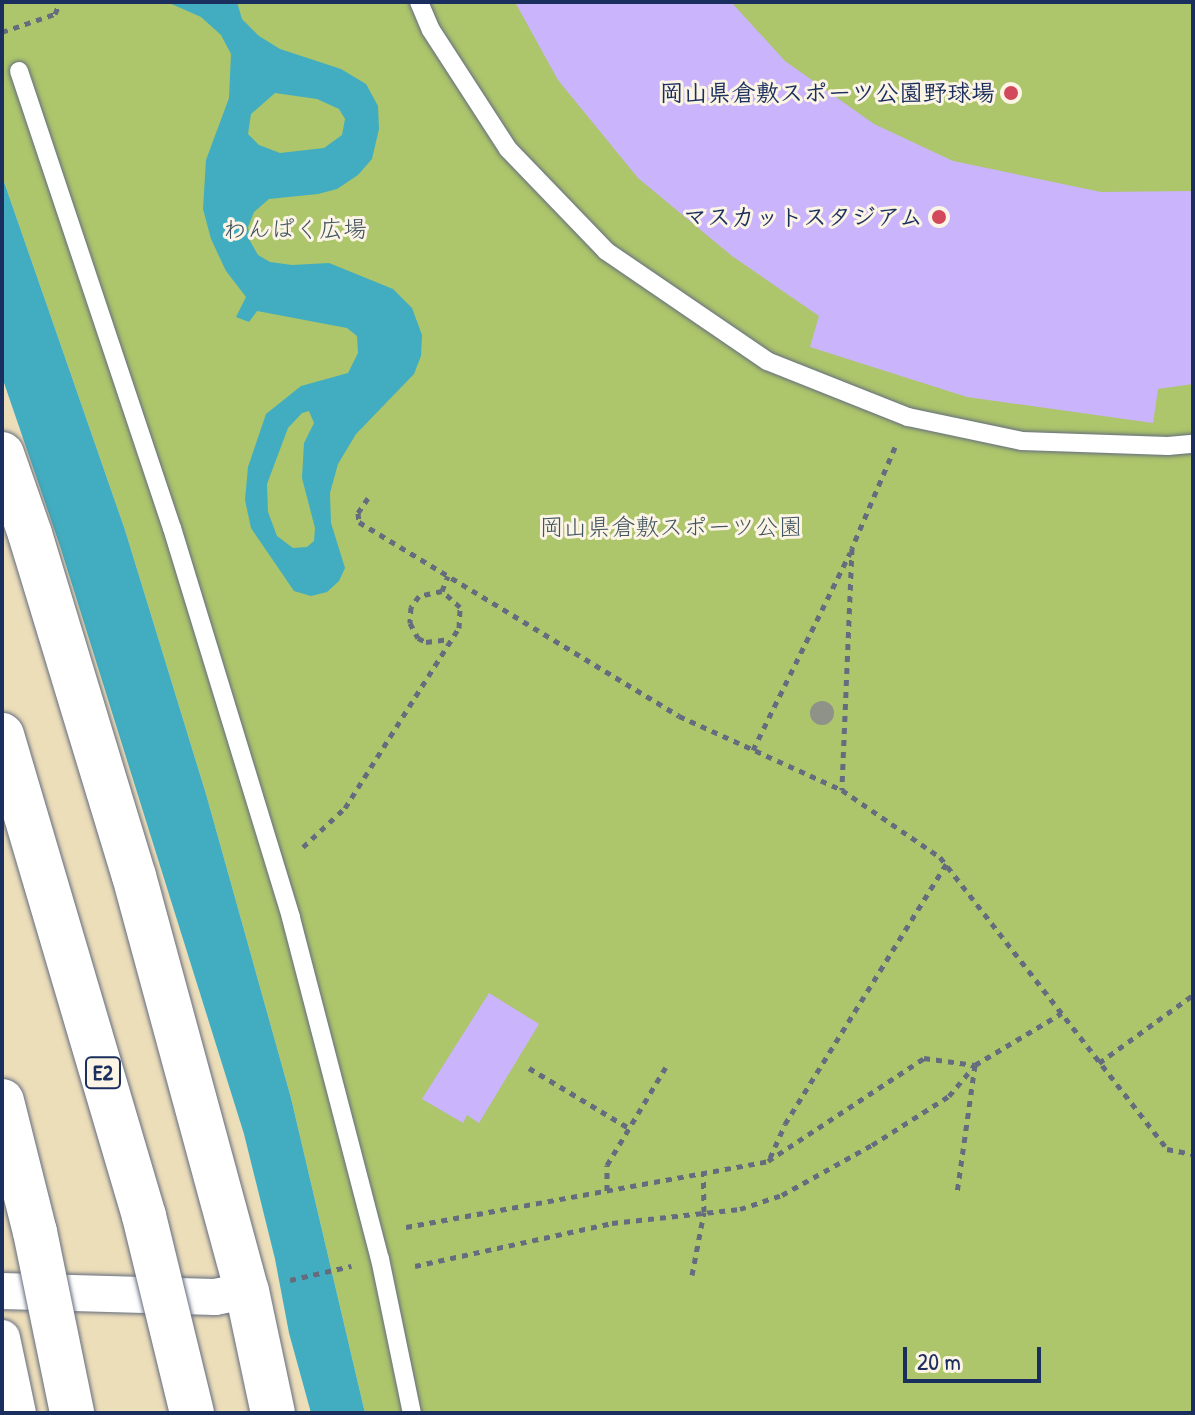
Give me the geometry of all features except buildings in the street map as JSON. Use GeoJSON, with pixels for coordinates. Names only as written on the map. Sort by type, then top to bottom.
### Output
{"type":"FeatureCollection","features":[{"type":"Feature","properties":{"kind":"main road"},"geometry":{"type":"LineString","coordinates":[[2,454],[30,534],[134,876],[266,1286],[273,1413]]}},
{"type":"Feature","properties":{"kind":"main road","name":"E2"},"geometry":{"type":"LineString","coordinates":[[2,735],[140,1201],[192,1413]]}},
{"type":"Feature","properties":{"kind":"main road"},"geometry":{"type":"LineString","coordinates":[[2,1101],[35,1232],[72,1413]]}},
{"type":"Feature","properties":{"kind":"street"},"geometry":{"type":"LineString","coordinates":[[2,1291],[215,1297],[266,1286]]}},
{"type":"Feature","properties":{"kind":"street"},"geometry":{"type":"LineString","coordinates":[[2,1338],[18,1413]]}},
{"type":"Feature","properties":{"kind":"lane"},"geometry":{"type":"LineString","coordinates":[[419,2],[431,30],[508,149],[606,251],[767,361],[908,417],[1022,441],[1168,446],[1193,444]]}},
{"type":"Feature","properties":{"kind":"lane"},"geometry":{"type":"LineString","coordinates":[[19,71],[172,528],[273,861],[380,1259],[412,1413]]}},
{"type":"Feature","properties":{"kind":"path"},"geometry":{"type":"LineString","coordinates":[[2,32],[55,14],[60,2]]}},
{"type":"Feature","properties":{"kind":"path"},"geometry":{"type":"LineString","coordinates":[[753,750],[852,548],[908,417]]}},
{"type":"Feature","properties":{"kind":"path"},"geometry":{"type":"LineString","coordinates":[[368,498],[358,513],[359,522],[679,716],[842,790],[946,864],[1167,1149],[1193,1154]]}},
{"type":"Feature","properties":{"kind":"path"},"geometry":{"type":"LineString","coordinates":[[842,790],[852,548]]}},
{"type":"Feature","properties":{"kind":"path"},"geometry":{"type":"LineString","coordinates":[[442,591],[448,576]]}},
{"type":"Feature","properties":{"kind":"path"},"geometry":{"type":"LineString","coordinates":[[273,861],[310,844],[345,808],[459,628],[462,615],[455,600],[442,591],[419,596],[411,607],[410,623],[418,638],[443,643],[451,639]]}},
{"type":"Feature","properties":{"kind":"path"},"geometry":{"type":"LineString","coordinates":[[768,1161],[785,1124],[946,864]]}},
{"type":"Feature","properties":{"kind":"path"},"geometry":{"type":"LineString","coordinates":[[1099,1063],[1193,995]]}},
{"type":"Feature","properties":{"kind":"path"},"geometry":{"type":"LineString","coordinates":[[975,1065],[924,1058],[768,1161],[397,1229],[380,1259],[408,1267],[612,1223],[740,1209],[782,1195],[872,1145],[949,1096],[975,1065],[1062,1013]]}},
{"type":"Feature","properties":{"kind":"path"},"geometry":{"type":"LineString","coordinates":[[957,1193],[975,1065]]}},
{"type":"Feature","properties":{"kind":"path"},"geometry":{"type":"LineString","coordinates":[[607,1191],[607,1165],[666,1067]]}},
{"type":"Feature","properties":{"kind":"path"},"geometry":{"type":"LineString","coordinates":[[529,1068],[629,1128]]}},
{"type":"Feature","properties":{"kind":"path"},"geometry":{"type":"LineString","coordinates":[[692,1275],[704,1212],[703,1173]]}},
{"type":"Feature","properties":{"kind":"path"},"geometry":{"type":"LineString","coordinates":[[266,1286],[339,1269]]}},
{"type":"Feature","properties":{"kind":"green space","name":"岡山県倉敷スポーツ公園"},"geometry":{"type":"Polygon","coordinates":[[[2,2],[1193,2],[1193,1413],[365,1413],[291,1098],[206,794],[125,530],[2,176],[2,2]]]}},
{"type":"Feature","properties":{"kind":"water"},"geometry":{"type":"Polygon","coordinates":[[[167,2],[237,2],[242,19],[259,36],[280,49],[341,69],[366,84],[378,106],[379,129],[372,159],[358,175],[337,189],[269,199],[254,212],[248,227],[250,241],[258,255],[270,262],[292,265],[329,263],[393,289],[412,308],[422,335],[421,356],[414,374],[356,434],[338,464],[330,493],[331,523],[345,568],[339,581],[327,592],[311,596],[294,591],[251,528],[245,500],[248,467],[266,414],[301,386],[348,373],[358,353],[357,336],[347,328],[257,311],[249,322],[236,317],[246,297],[226,271],[211,239],[203,209],[206,160],[229,98],[231,54],[221,35],[201,17],[167,2]],[[275,93],[251,114],[248,134],[259,145],[280,153],[324,148],[342,135],[345,119],[339,109],[317,99],[275,93]],[[309,411],[302,413],[288,428],[267,484],[268,512],[277,536],[293,548],[307,547],[314,541],[315,528],[302,478],[304,443],[314,423],[309,411]]]}},
{"type":"Feature","properties":{"kind":"water"},"geometry":{"type":"Polygon","coordinates":[[[2,176],[125,530],[206,794],[291,1098],[365,1413],[311,1413],[289,1333],[275,1259],[244,1134],[60,546],[2,377],[2,176]]]}},
{"type":"Feature","properties":{"kind":"place","name":"岡山県倉敷スポーツ公園野球場"},"geometry":{"type":"Point","coordinates":[1011,93]}},
{"type":"Feature","properties":{"kind":"place","name":"マスカットスタジアム"},"geometry":{"type":"Point","coordinates":[939,217]}},
{"type":"Feature","properties":{"kind":"park label","name":"わんぱく広場"},"geometry":{"type":"Point","coordinates":[295,229]}}]}
